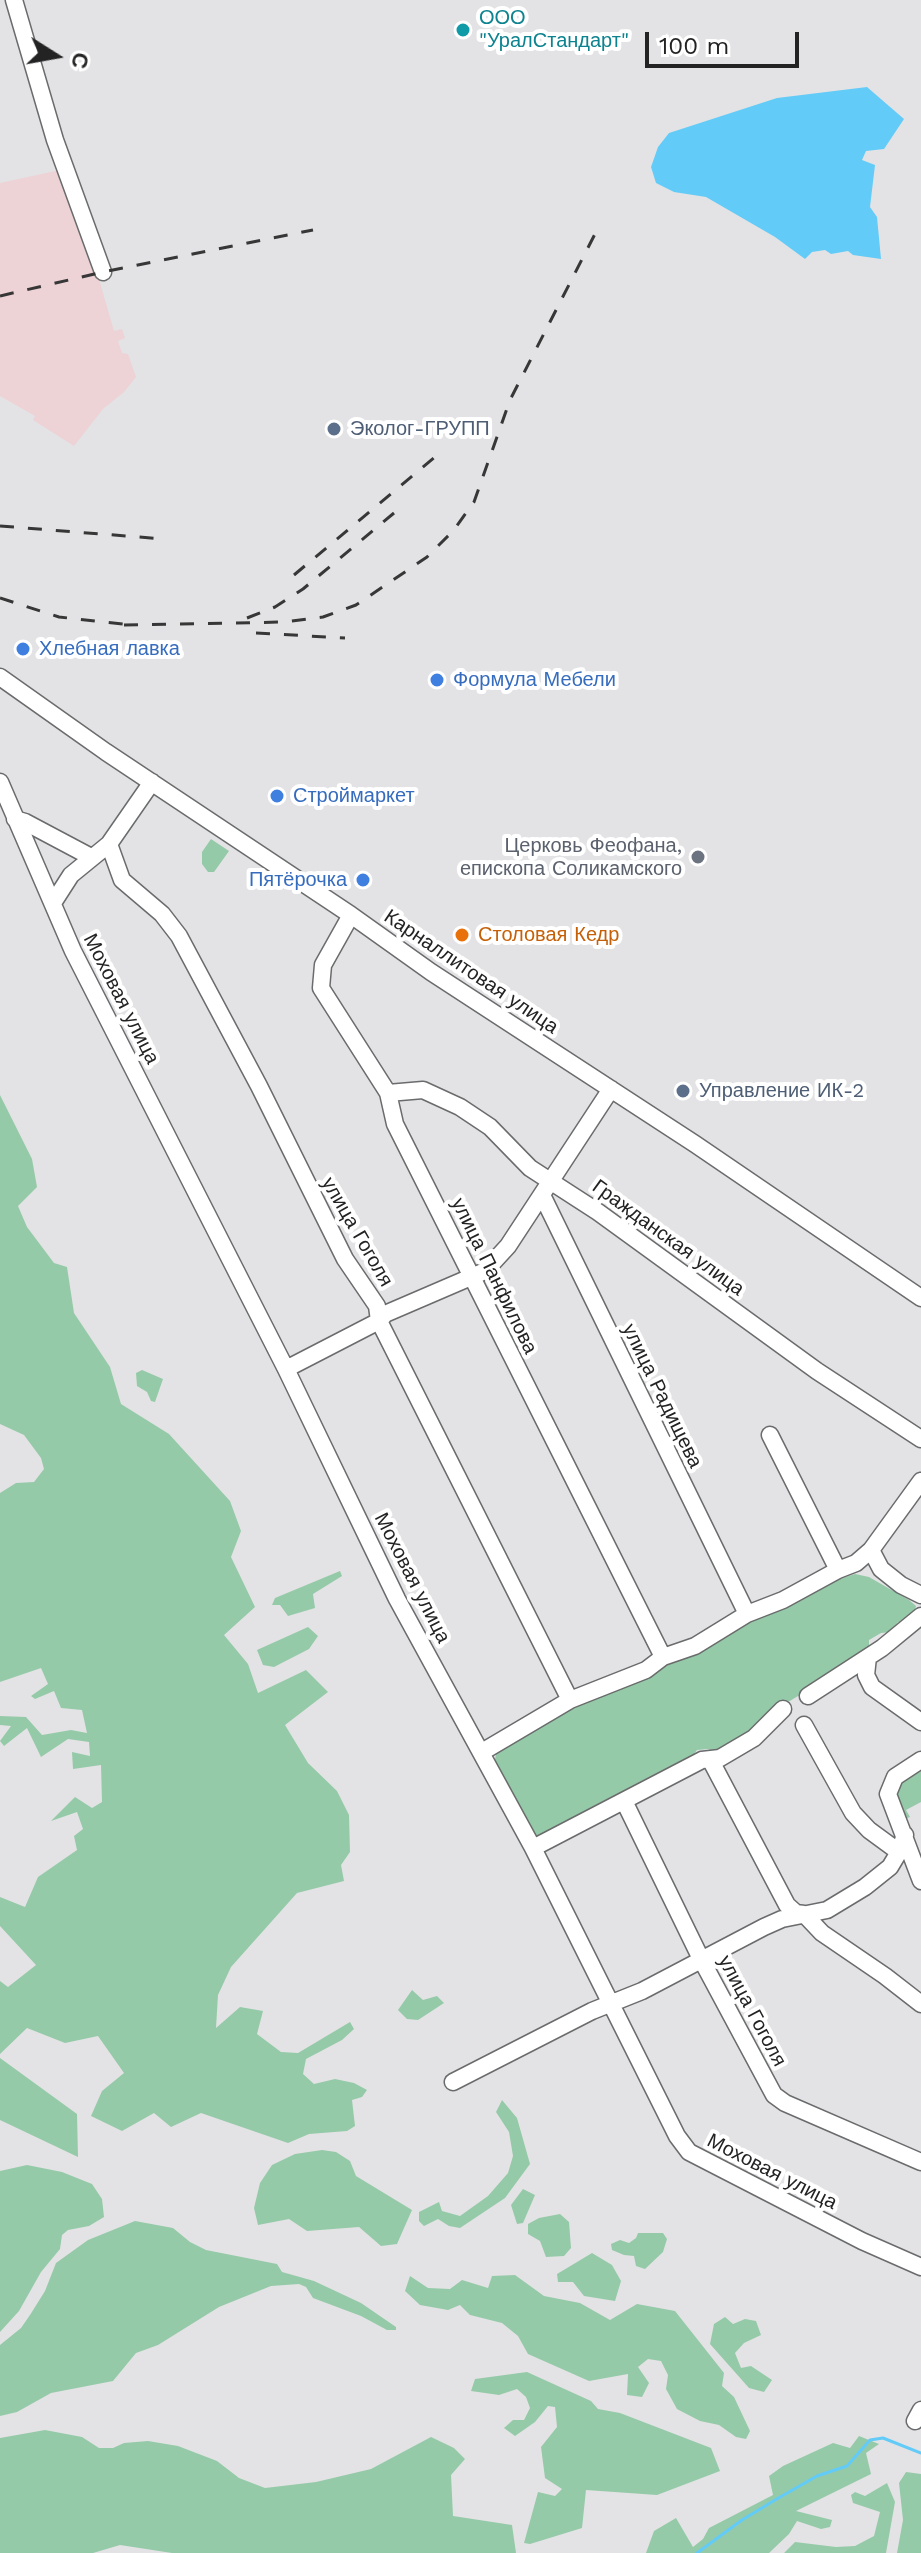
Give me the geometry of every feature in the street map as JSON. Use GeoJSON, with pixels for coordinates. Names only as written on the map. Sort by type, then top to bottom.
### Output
{"type":"FeatureCollection","features":[{"type":"Feature","properties":{"kind":"street"},"geometry":{"type":"LineString","coordinates":[[14,0],[55,140],[103,272]]}},
{"type":"Feature","properties":{"kind":"street","name":"Карналлитовая улица"},"geometry":{"type":"LineString","coordinates":[[0,677],[351,915],[453,988],[611,1089],[921,1298]]}},
{"type":"Feature","properties":{"kind":"street","name":"Моховая улица"},"geometry":{"type":"LineString","coordinates":[[0,782],[73,951],[286,1369],[397,1599],[533,1848],[677,2136],[689,2152],[862,2241],[921,2267]]}},
{"type":"Feature","properties":{"kind":"street"},"geometry":{"type":"LineString","coordinates":[[53,903],[71,875],[109,844],[152,782]]}},
{"type":"Feature","properties":{"kind":"street"},"geometry":{"type":"LineString","coordinates":[[15,819],[91,857]]}},
{"type":"Feature","properties":{"kind":"street","name":"улица Гоголя"},"geometry":{"type":"LineString","coordinates":[[109,844],[122,880],[162,914],[179,936],[259,1086],[345,1259],[377,1306],[379,1321],[570,1700]]}},
{"type":"Feature","properties":{"kind":"street","name":"улица Панфилова"},"geometry":{"type":"LineString","coordinates":[[351,915],[323,965],[321,988],[388,1093],[395,1124],[663,1657]]}},
{"type":"Feature","properties":{"kind":"street"},"geometry":{"type":"LineString","coordinates":[[286,1369],[379,1321],[385,1314],[485,1271],[508,1246],[611,1089]]}},
{"type":"Feature","properties":{"kind":"street","name":"Гражданская улица"},"geometry":{"type":"LineString","coordinates":[[388,1093],[423,1090],[452,1103],[490,1127],[530,1168],[552,1180],[787,1350],[921,1439]]}},
{"type":"Feature","properties":{"kind":"street","name":"улица Радищева"},"geometry":{"type":"LineString","coordinates":[[542,1195],[747,1614]]}},
{"type":"Feature","properties":{"kind":"street"},"geometry":{"type":"LineString","coordinates":[[770,1435],[838,1570]]}},
{"type":"Feature","properties":{"kind":"street"},"geometry":{"type":"LineString","coordinates":[[482,1752],[570,1700],[646,1670],[663,1657],[695,1646],[747,1614],[783,1600],[856,1563],[871,1550],[921,1481]]}},
{"type":"Feature","properties":{"kind":"street"},"geometry":{"type":"LineString","coordinates":[[871,1550],[881,1569],[901,1585],[921,1595]]}},
{"type":"Feature","properties":{"kind":"street"},"geometry":{"type":"LineString","coordinates":[[808,1696],[868,1657],[921,1616]]}},
{"type":"Feature","properties":{"kind":"street"},"geometry":{"type":"LineString","coordinates":[[868,1657],[866,1675],[872,1687],[921,1722]]}},
{"type":"Feature","properties":{"kind":"street"},"geometry":{"type":"LineString","coordinates":[[533,1848],[702,1760],[720,1758],[754,1738],[783,1709]]}},
{"type":"Feature","properties":{"kind":"street"},"geometry":{"type":"LineString","coordinates":[[804,1725],[853,1813],[869,1830],[899,1852]]}},
{"type":"Feature","properties":{"kind":"street"},"geometry":{"type":"LineString","coordinates":[[921,1760],[891,1781],[888,1794],[921,1881]]}},
{"type":"Feature","properties":{"kind":"street"},"geometry":{"type":"LineString","coordinates":[[711,1761],[787,1905],[796,1913],[804,1914],[822,1933],[921,2004]]}},
{"type":"Feature","properties":{"kind":"street","name":"улица Гоголя"},"geometry":{"type":"LineString","coordinates":[[624,1801],[701,1959],[779,2101],[921,2162]]}},
{"type":"Feature","properties":{"kind":"street"},"geometry":{"type":"LineString","coordinates":[[453,2082],[782,1919],[827,1910],[865,1887],[890,1867],[905,1835]]}},
{"type":"Feature","properties":{"kind":"shaded area"},"geometry":{"type":"Polygon","coordinates":[[[60,170],[97,272],[114,331],[122,329],[125,338],[118,341],[122,353],[128,354],[136,377],[124,392],[103,409],[74,446],[33,420],[35,416],[0,396],[0,183],[60,170]]]}},
{"type":"Feature","properties":{"kind":"green space"},"geometry":{"type":"Polygon","coordinates":[[[211,839],[229,851],[214,872],[208,872],[202,864],[202,852],[211,839]]]}},
{"type":"Feature","properties":{"kind":"green space"},"geometry":{"type":"Polygon","coordinates":[[[0,1095],[32,1159],[37,1187],[18,1206],[27,1227],[54,1263],[67,1267],[74,1313],[110,1367],[121,1404],[169,1434],[230,1501],[241,1531],[231,1557],[255,1607],[224,1635],[248,1664],[258,1693],[306,1670],[328,1692],[285,1725],[308,1763],[337,1791],[349,1815],[350,1852],[341,1865],[344,1881],[297,1893],[231,1967],[218,1995],[216,2028],[240,2007],[263,2011],[257,2034],[281,2052],[298,2053],[350,2022],[354,2029],[342,2040],[306,2059],[303,2074],[314,2084],[335,2079],[367,2090],[362,2097],[352,2100],[355,2126],[347,2131],[309,2134],[288,2143],[201,2113],[171,2127],[154,2113],[122,2131],[91,2116],[102,2091],[124,2073],[98,2036],[65,2043],[27,2028],[0,2054],[0,1981],[8,1987],[36,1965],[0,1926],[0,1897],[25,1907],[38,1877],[77,1850],[74,1836],[83,1829],[77,1812],[51,1821],[75,1797],[92,1808],[102,1802],[101,1765],[73,1769],[72,1752],[90,1756],[89,1742],[68,1739],[41,1757],[27,1728],[4,1746],[0,1741],[11,1726],[0,1725],[0,1716],[26,1717],[42,1735],[71,1730],[87,1733],[82,1710],[61,1708],[54,1691],[35,1699],[31,1696],[48,1684],[41,1668],[0,1682],[0,1493],[16,1483],[34,1482],[44,1469],[41,1458],[24,1435],[0,1424],[0,1095]]]}},
{"type":"Feature","properties":{"kind":"green space"},"geometry":{"type":"Polygon","coordinates":[[[142,1370],[163,1379],[155,1402],[137,1386],[136,1373],[142,1370]]]}},
{"type":"Feature","properties":{"kind":"green space"},"geometry":{"type":"Polygon","coordinates":[[[340,1571],[342,1576],[313,1594],[315,1608],[288,1616],[280,1605],[272,1605],[275,1598],[340,1571]]]}},
{"type":"Feature","properties":{"kind":"green space"},"geometry":{"type":"Polygon","coordinates":[[[855,1574],[869,1577],[909,1600],[916,1606],[913,1616],[907,1622],[898,1622],[891,1632],[881,1633],[869,1640],[869,1648],[863,1656],[785,1704],[758,1730],[716,1753],[708,1749],[697,1750],[686,1765],[546,1838],[536,1837],[494,1765],[497,1748],[568,1706],[751,1619],[782,1610],[831,1582],[855,1574]]]}},
{"type":"Feature","properties":{"kind":"green space"},"geometry":{"type":"Polygon","coordinates":[[[308,1627],[318,1636],[309,1649],[274,1667],[263,1665],[257,1650],[308,1627]]]}},
{"type":"Feature","properties":{"kind":"green space"},"geometry":{"type":"Polygon","coordinates":[[[921,1767],[921,1802],[906,1810],[910,1817],[905,1819],[900,1817],[895,1782],[921,1767]]]}},
{"type":"Feature","properties":{"kind":"green space"},"geometry":{"type":"Polygon","coordinates":[[[412,1990],[423,2000],[437,1996],[444,2003],[418,2020],[407,2019],[398,2010],[412,1990]]]}},
{"type":"Feature","properties":{"kind":"green space"},"geometry":{"type":"Polygon","coordinates":[[[0,2058],[77,2114],[78,2157],[0,2120],[0,2058]]]}},
{"type":"Feature","properties":{"kind":"green space"},"geometry":{"type":"Polygon","coordinates":[[[502,2100],[517,2118],[530,2164],[505,2198],[460,2228],[438,2219],[424,2226],[419,2221],[419,2212],[439,2202],[442,2211],[460,2216],[488,2196],[508,2173],[513,2156],[509,2132],[496,2112],[502,2100]]]}},
{"type":"Feature","properties":{"kind":"green space"},"geometry":{"type":"Polygon","coordinates":[[[322,2150],[336,2152],[350,2161],[356,2176],[412,2210],[397,2244],[381,2246],[359,2227],[307,2231],[289,2219],[258,2225],[254,2208],[260,2183],[272,2165],[295,2154],[322,2150]]]}},
{"type":"Feature","properties":{"kind":"green space"},"geometry":{"type":"Polygon","coordinates":[[[27,2165],[62,2172],[92,2184],[102,2199],[104,2217],[62,2235],[60,2249],[41,2272],[19,2311],[0,2332],[0,2171],[27,2165]]]}},
{"type":"Feature","properties":{"kind":"green space"},"geometry":{"type":"Polygon","coordinates":[[[523,2189],[535,2195],[523,2223],[517,2224],[511,2205],[523,2189]]]}},
{"type":"Feature","properties":{"kind":"green space"},"geometry":{"type":"Polygon","coordinates":[[[560,2214],[569,2222],[571,2248],[564,2256],[546,2257],[540,2241],[528,2234],[528,2224],[539,2218],[560,2214]]]}},
{"type":"Feature","properties":{"kind":"green space"},"geometry":{"type":"Polygon","coordinates":[[[135,2221],[173,2228],[206,2250],[277,2264],[282,2272],[314,2281],[361,2303],[396,2330],[387,2330],[361,2316],[313,2298],[306,2287],[299,2284],[271,2286],[219,2307],[158,2345],[136,2353],[113,2381],[51,2393],[17,2412],[0,2416],[0,2345],[21,2328],[30,2315],[45,2291],[56,2263],[88,2240],[135,2221]]]}},
{"type":"Feature","properties":{"kind":"green space"},"geometry":{"type":"Polygon","coordinates":[[[638,2233],[663,2233],[667,2239],[663,2252],[645,2269],[636,2266],[634,2256],[612,2250],[611,2244],[620,2240],[629,2243],[638,2233]]]}},
{"type":"Feature","properties":{"kind":"green space"},"geometry":{"type":"Polygon","coordinates":[[[592,2253],[612,2265],[621,2281],[615,2301],[584,2296],[573,2282],[558,2282],[557,2274],[592,2253]]]}},
{"type":"Feature","properties":{"kind":"green space"},"geometry":{"type":"Polygon","coordinates":[[[515,2275],[544,2296],[580,2303],[610,2320],[637,2304],[675,2311],[724,2373],[722,2386],[734,2397],[750,2431],[746,2439],[677,2409],[666,2389],[668,2375],[661,2361],[648,2359],[638,2367],[649,2383],[642,2397],[627,2395],[628,2374],[589,2381],[528,2354],[518,2336],[502,2323],[470,2315],[460,2305],[448,2310],[420,2305],[405,2291],[410,2276],[428,2288],[450,2289],[462,2280],[488,2288],[492,2276],[515,2275]]]}},
{"type":"Feature","properties":{"kind":"green space"},"geometry":{"type":"Polygon","coordinates":[[[725,2317],[733,2324],[745,2319],[756,2321],[761,2335],[744,2343],[735,2353],[741,2368],[751,2366],[772,2380],[764,2392],[749,2388],[710,2344],[714,2324],[725,2317]]]}},
{"type":"Feature","properties":{"kind":"green space"},"geometry":{"type":"Polygon","coordinates":[[[527,2372],[591,2401],[598,2409],[620,2413],[711,2448],[720,2471],[657,2495],[586,2490],[582,2528],[530,2544],[524,2543],[538,2492],[555,2496],[562,2489],[545,2478],[541,2447],[557,2427],[555,2407],[548,2406],[535,2422],[515,2436],[504,2428],[513,2420],[524,2420],[530,2408],[526,2397],[517,2389],[499,2395],[471,2391],[475,2379],[527,2372]]]}},
{"type":"Feature","properties":{"kind":"green space"},"geometry":{"type":"Polygon","coordinates":[[[45,2430],[82,2437],[99,2448],[148,2441],[178,2446],[217,2461],[239,2478],[265,2488],[316,2482],[371,2469],[431,2437],[454,2448],[465,2459],[451,2475],[453,2516],[512,2525],[516,2553],[172,2553],[120,2545],[93,2553],[0,2553],[0,2438],[45,2430]]]}},
{"type":"Feature","properties":{"kind":"green space"},"geometry":{"type":"Polygon","coordinates":[[[859,2436],[879,2444],[866,2453],[871,2474],[796,2511],[832,2520],[830,2527],[821,2529],[797,2521],[789,2534],[769,2553],[646,2553],[654,2531],[676,2518],[693,2547],[703,2539],[709,2528],[773,2495],[769,2476],[783,2466],[833,2443],[850,2448],[859,2436]]]}},
{"type":"Feature","properties":{"kind":"green space"},"geometry":{"type":"Polygon","coordinates":[[[906,2472],[921,2474],[921,2553],[897,2553],[903,2520],[899,2483],[906,2472]]]}},
{"type":"Feature","properties":{"kind":"green space"},"geometry":{"type":"Polygon","coordinates":[[[887,2483],[895,2502],[886,2553],[784,2553],[795,2542],[855,2546],[874,2536],[880,2512],[853,2503],[851,2495],[855,2492],[865,2496],[887,2483]]]}},
{"type":"Feature","properties":{"kind":"water"},"geometry":{"type":"Polygon","coordinates":[[[867,87],[904,119],[884,149],[866,151],[862,160],[875,165],[870,207],[877,217],[881,259],[853,255],[848,251],[831,254],[825,250],[812,252],[805,259],[775,237],[706,197],[674,192],[656,183],[651,167],[658,147],[669,133],[777,98],[867,87]]]}},
{"type":"Feature","properties":{"kind":"waterway"},"geometry":{"type":"LineString","coordinates":[[697,2553],[775,2500],[817,2476],[847,2466],[870,2440],[883,2438],[921,2453]]}},
{"type":"Feature","properties":{"kind":"railway"},"geometry":{"type":"LineString","coordinates":[[0,296],[313,230]]}},
{"type":"Feature","properties":{"kind":"railway"},"geometry":{"type":"LineString","coordinates":[[124,625],[284,622],[323,617],[356,605],[427,557],[453,531],[474,502],[510,400],[597,230]]}},
{"type":"Feature","properties":{"kind":"railway"},"geometry":{"type":"LineString","coordinates":[[294,575],[435,457]]}},
{"type":"Feature","properties":{"kind":"railway"},"geometry":{"type":"LineString","coordinates":[[247,618],[275,607],[303,589],[394,513]]}},
{"type":"Feature","properties":{"kind":"railway"},"geometry":{"type":"LineString","coordinates":[[0,526],[164,539]]}},
{"type":"Feature","properties":{"kind":"railway"},"geometry":{"type":"LineString","coordinates":[[0,598],[59,617],[132,625]]}},
{"type":"Feature","properties":{"kind":"railway"},"geometry":{"type":"LineString","coordinates":[[256,633],[345,638]]}},
{"type":"Feature","properties":{"kind":"place","name":"ООО \"УралСтандарт\""},"geometry":{"type":"Point","coordinates":[463,30]}},
{"type":"Feature","properties":{"kind":"place","name":"Эколог-ГРУПП"},"geometry":{"type":"Point","coordinates":[334,429]}},
{"type":"Feature","properties":{"kind":"place","name":"Хлебная лавка"},"geometry":{"type":"Point","coordinates":[23,649]}},
{"type":"Feature","properties":{"kind":"place","name":"Формула Мебели"},"geometry":{"type":"Point","coordinates":[437,680]}},
{"type":"Feature","properties":{"kind":"place","name":"Строймаркет"},"geometry":{"type":"Point","coordinates":[277,796]}},
{"type":"Feature","properties":{"kind":"place","name":"Церковь Феофана, епископа Соликамского"},"geometry":{"type":"Point","coordinates":[698,857]}},
{"type":"Feature","properties":{"kind":"place","name":"Пятёрочка"},"geometry":{"type":"Point","coordinates":[363,880]}},
{"type":"Feature","properties":{"kind":"place","name":"Столовая Кедр"},"geometry":{"type":"Point","coordinates":[462,935]}},
{"type":"Feature","properties":{"kind":"place","name":"Управление ИК-2"},"geometry":{"type":"Point","coordinates":[683,1091]}}]}
